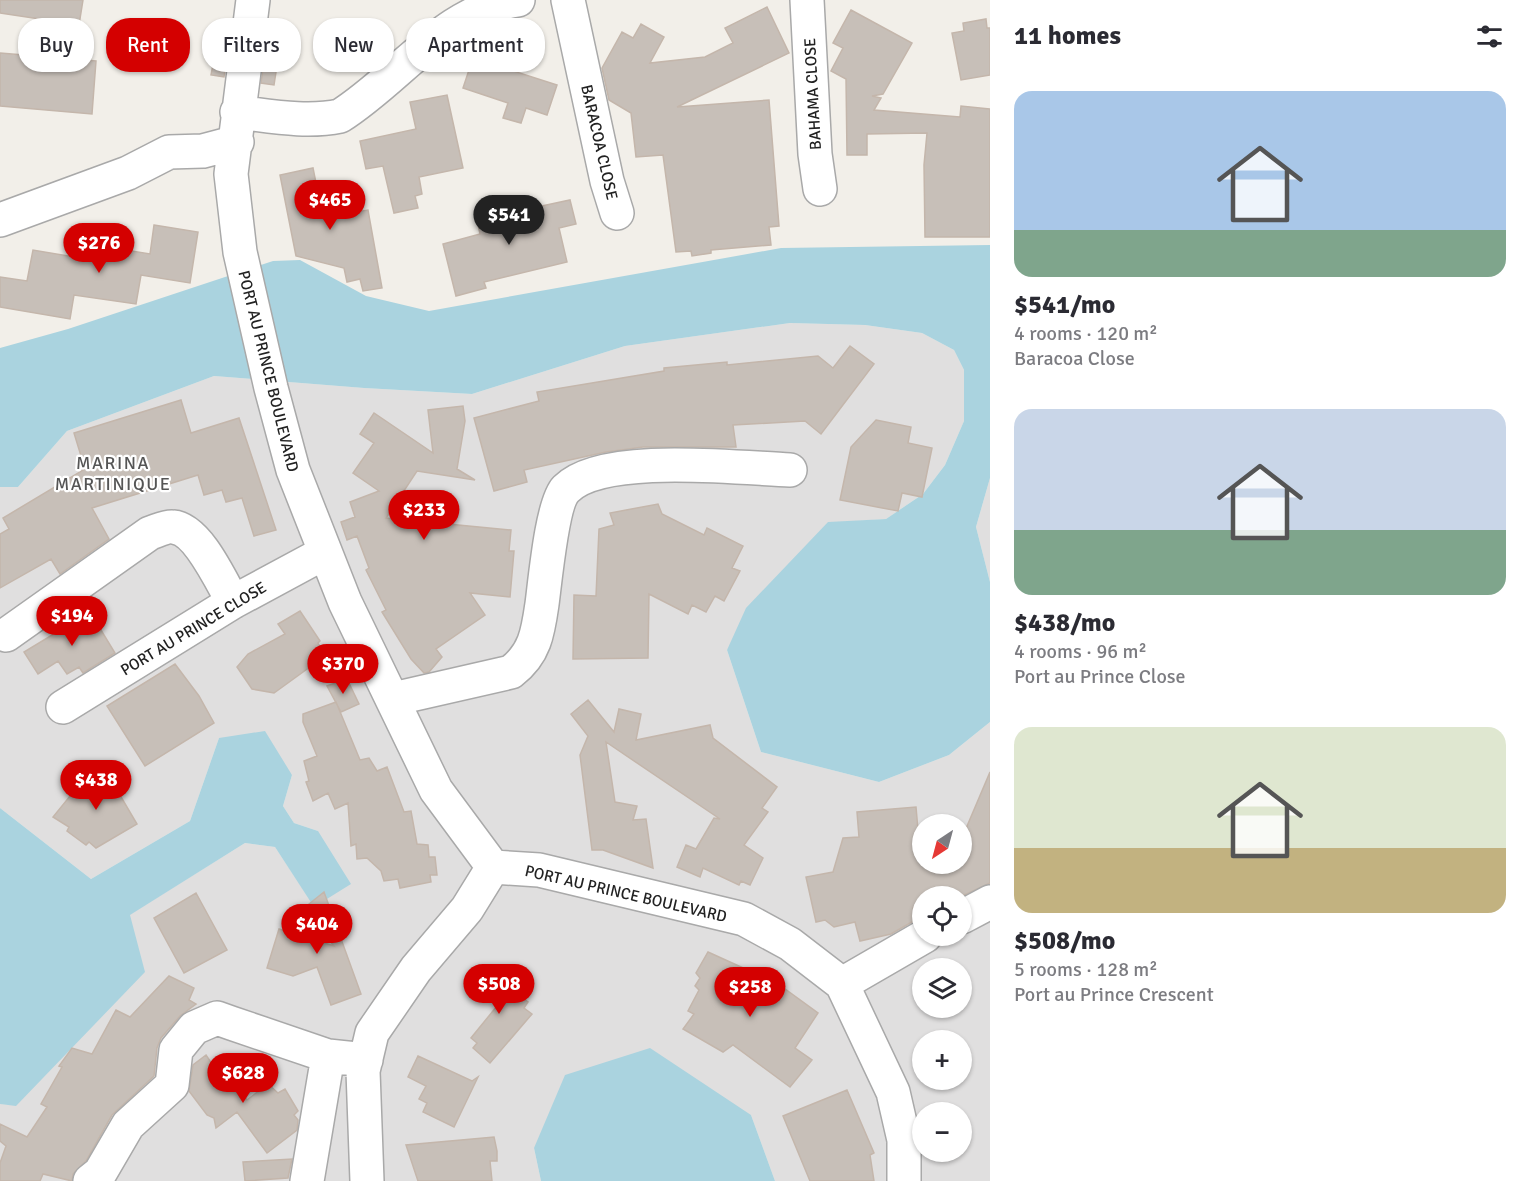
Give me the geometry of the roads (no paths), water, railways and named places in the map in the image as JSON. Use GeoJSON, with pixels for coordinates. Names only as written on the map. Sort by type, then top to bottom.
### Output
{"type":"FeatureCollection","features":[{"type":"Feature","properties":{"kind":"street","name":"PORT AU PRINCE BOULEVARD"},"geometry":{"type":"LineString","coordinates":[[253,0],[231,174],[240,252],[271,388],[293,470],[324,553],[436,790],[493,867],[539,870],[744,919],[790,944],[842,984],[893,1092],[904,1140],[904,1181]]}},
{"type":"Feature","properties":{"kind":"street"},"geometry":{"type":"LineString","coordinates":[[0,220],[128,173],[169,152],[203,151],[237,127],[340,116],[458,21],[505,2],[518,0]]}},
{"type":"Feature","properties":{"kind":"street","name":"BARACOA CLOSE"},"geometry":{"type":"LineString","coordinates":[[568,0],[607,181],[617,213]]}},
{"type":"Feature","properties":{"kind":"street","name":"BAHAMA CLOSE"},"geometry":{"type":"LineString","coordinates":[[807,0],[815,154],[820,189]]}},
{"type":"Feature","properties":{"kind":"street"},"geometry":{"type":"LineString","coordinates":[[393,699],[511,672],[523,663],[533,649],[538,629],[556,512],[565,489],[576,482],[607,470],[666,464],[790,470]]}},
{"type":"Feature","properties":{"kind":"street"},"geometry":{"type":"LineString","coordinates":[[6,635],[150,533],[171,526],[184,530],[195,539],[233,602]]}},
{"type":"Feature","properties":{"kind":"street","name":"PORT AU PRINCE CLOSE"},"geometry":{"type":"LineString","coordinates":[[63,707],[233,602],[324,553]]}},
{"type":"Feature","properties":{"kind":"street"},"geometry":{"type":"LineString","coordinates":[[367,1181],[363,1071],[372,1033],[416,969],[467,909],[493,867]]}},
{"type":"Feature","properties":{"kind":"street"},"geometry":{"type":"LineString","coordinates":[[972,912],[990,903]]}},
{"type":"Feature","properties":{"kind":"street"},"geometry":{"type":"LineString","coordinates":[[842,984],[912,944]]}},
{"type":"Feature","properties":{"kind":"street"},"geometry":{"type":"LineString","coordinates":[[90,1181],[100,1173],[128,1125],[172,1085],[176,1050],[194,1028],[206,1021],[217,1018],[328,1056],[366,1060]]}},
{"type":"Feature","properties":{"kind":"street"},"geometry":{"type":"LineString","coordinates":[[307,1181],[328,1056]]}},
{"type":"Feature","properties":{"kind":"water"},"geometry":{"type":"Polygon","coordinates":[[[990,245],[990,478],[976,527],[990,582],[990,722],[949,755],[879,782],[761,752],[727,650],[746,608],[828,522],[886,519],[923,494],[945,465],[964,421],[964,370],[954,350],[922,333],[865,325],[790,323],[625,346],[472,394],[214,376],[67,431],[18,487],[0,487],[0,348],[68,329],[273,261],[300,260],[366,296],[429,311],[781,248],[990,245]]]}},
{"type":"Feature","properties":{"kind":"water"},"geometry":{"type":"Polygon","coordinates":[[[265,731],[292,775],[283,806],[294,823],[318,831],[351,884],[314,907],[275,847],[245,843],[130,915],[145,972],[16,1106],[0,1104],[0,808],[91,879],[190,821],[219,738],[265,731]]]}},
{"type":"Feature","properties":{"kind":"water"},"geometry":{"type":"Polygon","coordinates":[[[650,1048],[751,1115],[775,1181],[541,1181],[534,1148],[565,1075],[650,1048]]]}},
{"type":"Feature","properties":{"kind":"district","name":"MARINA MARTINIQUE"},"geometry":{"type":"Point","coordinates":[113,473]}}]}
